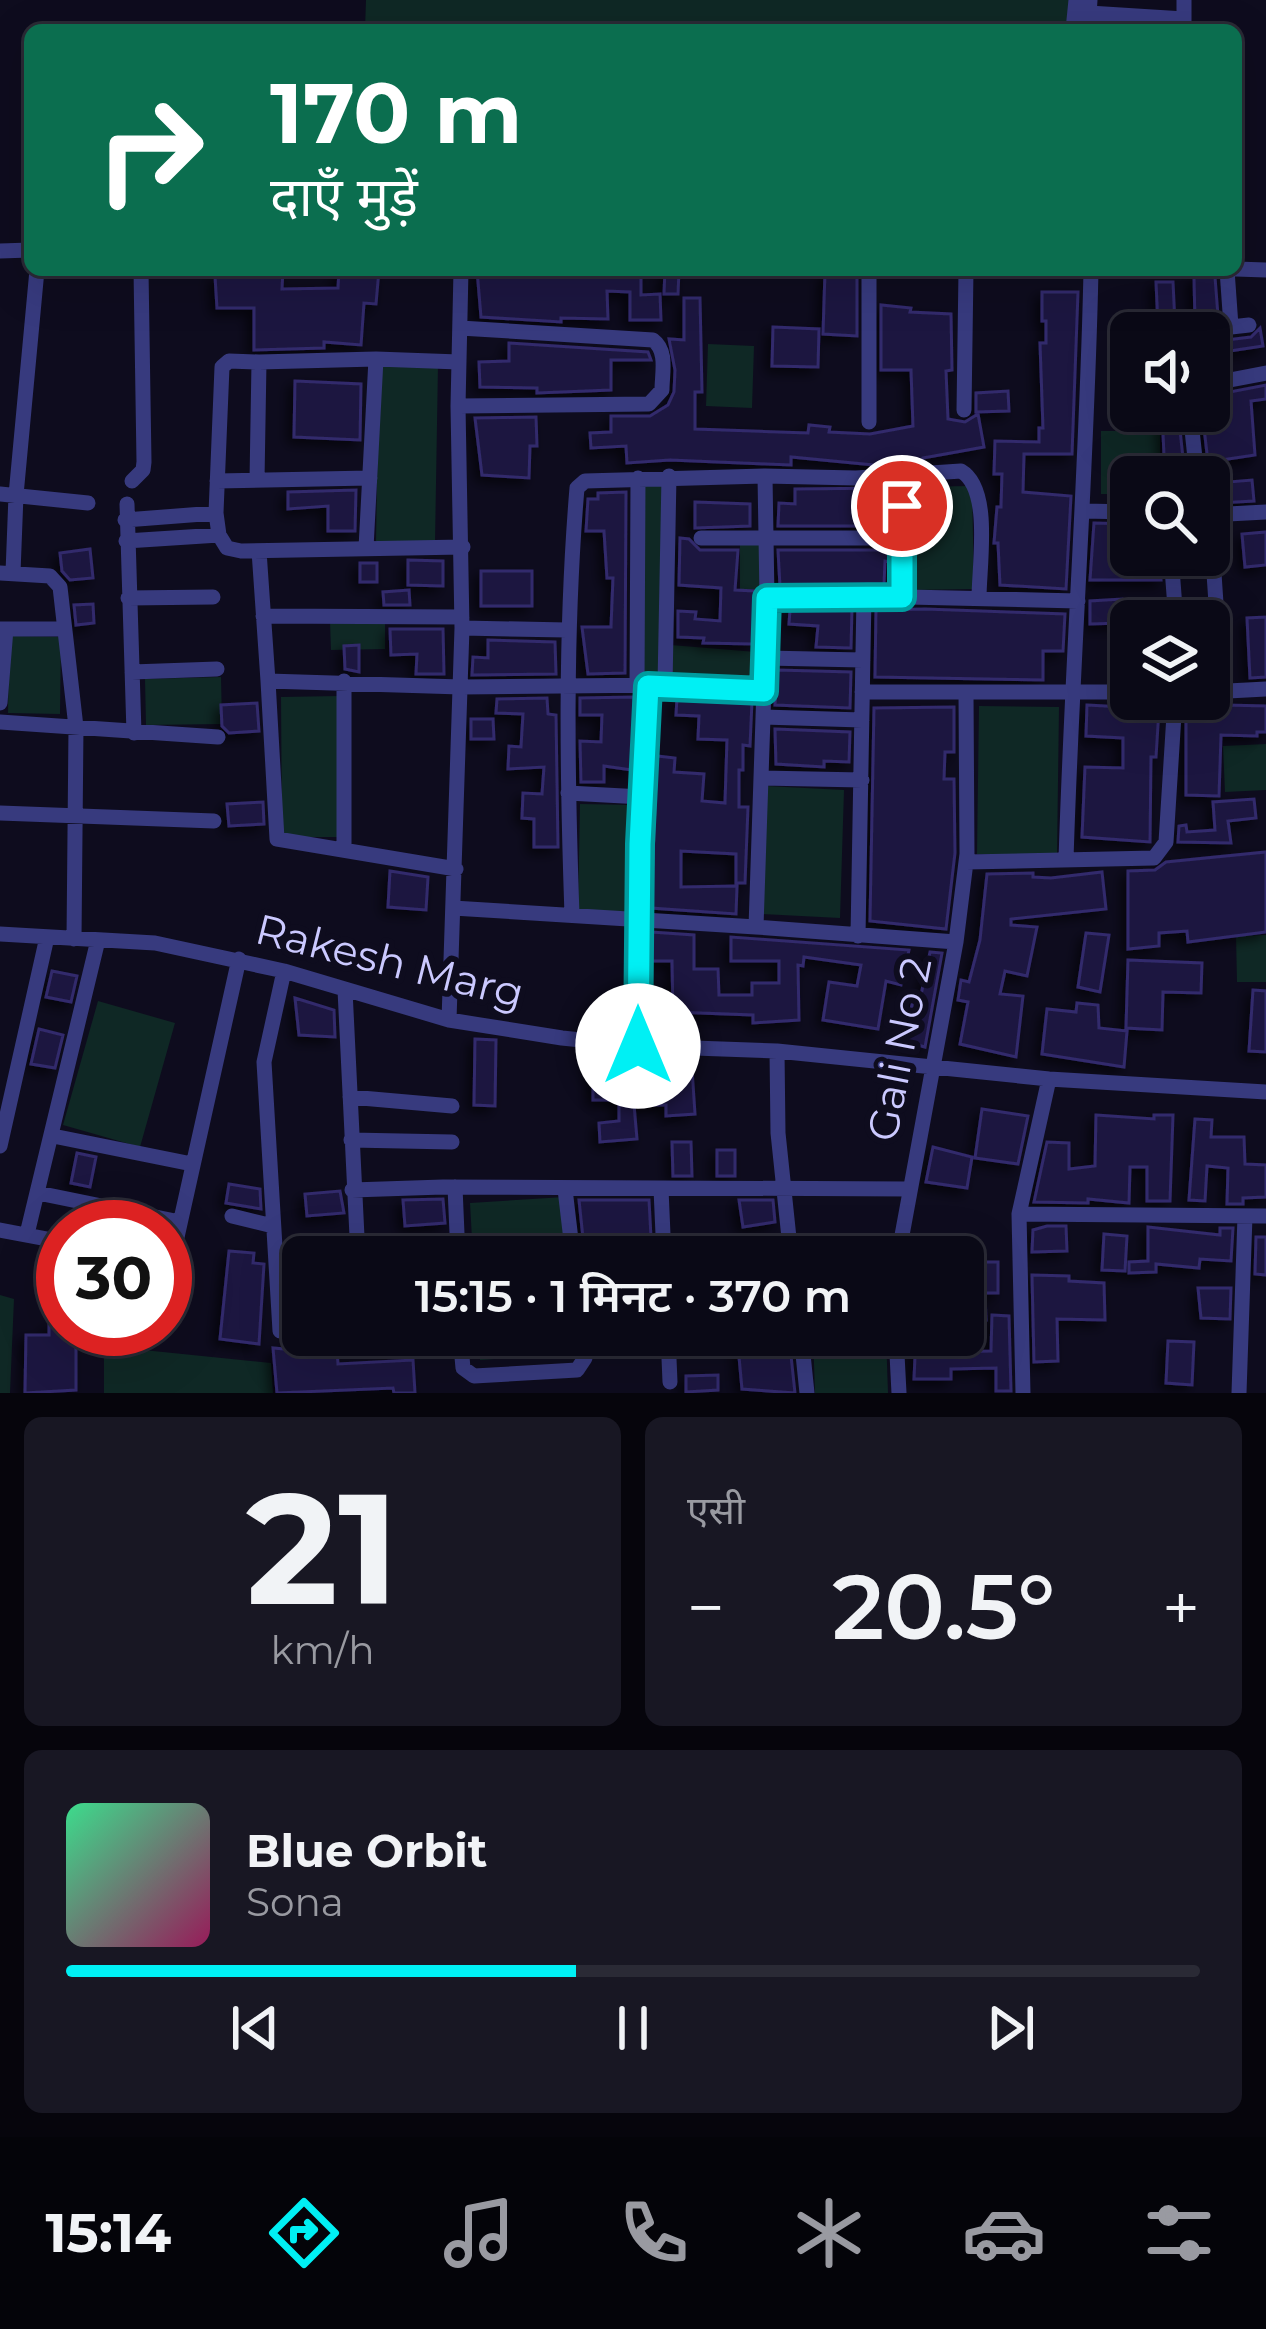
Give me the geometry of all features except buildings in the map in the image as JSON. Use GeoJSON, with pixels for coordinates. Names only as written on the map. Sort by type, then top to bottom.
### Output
{"type":"FeatureCollection","features":[{"type":"Feature","properties":{"kind":"street"},"geometry":{"type":"LineString","coordinates":[[1089,14],[1175,24]]}},
{"type":"Feature","properties":{"kind":"street"},"geometry":{"type":"LineString","coordinates":[[36,276],[8,495],[7,573],[57,580],[76,727],[74,939]]}},
{"type":"Feature","properties":{"kind":"street"},"geometry":{"type":"LineString","coordinates":[[132,481],[144,462],[141,276]]}},
{"type":"Feature","properties":{"kind":"street"},"geometry":{"type":"LineString","coordinates":[[449,1020],[464,547],[458,406],[461,276]]}},
{"type":"Feature","properties":{"kind":"street"},"geometry":{"type":"LineString","coordinates":[[868,422],[869,276]]}},
{"type":"Feature","properties":{"kind":"street"},"geometry":{"type":"LineString","coordinates":[[964,410],[966,276]]}},
{"type":"Feature","properties":{"kind":"street"},"geometry":{"type":"LineString","coordinates":[[1066,860],[1071,693],[1084,511],[1090,276]]}},
{"type":"Feature","properties":{"kind":"street"},"geometry":{"type":"LineString","coordinates":[[1227,276],[1231,326],[1249,325]]}},
{"type":"Feature","properties":{"kind":"street"},"geometry":{"type":"LineString","coordinates":[[458,406],[649,404],[662,390],[663,356],[653,340],[460,328]]}},
{"type":"Feature","properties":{"kind":"street"},"geometry":{"type":"LineString","coordinates":[[366,548],[376,359]]}},
{"type":"Feature","properties":{"kind":"street"},"geometry":{"type":"LineString","coordinates":[[459,362],[229,361],[222,367],[217,513],[219,536],[226,548],[464,547]]}},
{"type":"Feature","properties":{"kind":"street"},"geometry":{"type":"LineString","coordinates":[[257,480],[259,362]]}},
{"type":"Feature","properties":{"kind":"street"},"geometry":{"type":"LineString","coordinates":[[1230,380],[1266,373]]}},
{"type":"Feature","properties":{"kind":"street"},"geometry":{"type":"LineString","coordinates":[[572,915],[567,630],[577,488],[585,481],[669,476],[856,478],[961,471],[974,478],[980,494],[979,598]]}},
{"type":"Feature","properties":{"kind":"street"},"geometry":{"type":"LineString","coordinates":[[902,474],[902,597]]}},
{"type":"Feature","properties":{"kind":"street"},"geometry":{"type":"LineString","coordinates":[[638,1046],[642,796],[669,476]]}},
{"type":"Feature","properties":{"kind":"street"},"geometry":{"type":"LineString","coordinates":[[756,927],[767,598],[764,476]]}},
{"type":"Feature","properties":{"kind":"street"},"geometry":{"type":"LineString","coordinates":[[218,482],[370,478]]}},
{"type":"Feature","properties":{"kind":"street"},"geometry":{"type":"LineString","coordinates":[[638,478],[650,686]]}},
{"type":"Feature","properties":{"kind":"street"},"geometry":{"type":"LineString","coordinates":[[8,495],[88,503]]}},
{"type":"Feature","properties":{"kind":"street"},"geometry":{"type":"LineString","coordinates":[[1084,511],[1110,512]]}},
{"type":"Feature","properties":{"kind":"street"},"geometry":{"type":"LineString","coordinates":[[134,734],[126,512],[217,513]]}},
{"type":"Feature","properties":{"kind":"street"},"geometry":{"type":"LineString","coordinates":[[1230,513],[1266,512]]}},
{"type":"Feature","properties":{"kind":"street"},"geometry":{"type":"LineString","coordinates":[[126,541],[219,536]]}},
{"type":"Feature","properties":{"kind":"street"},"geometry":{"type":"LineString","coordinates":[[701,538],[902,538]]}},
{"type":"Feature","properties":{"kind":"street"},"geometry":{"type":"LineString","coordinates":[[259,551],[277,838],[456,869]]}},
{"type":"Feature","properties":{"kind":"street"},"geometry":{"type":"LineString","coordinates":[[858,936],[864,596]]}},
{"type":"Feature","properties":{"kind":"street"},"geometry":{"type":"LineString","coordinates":[[128,598],[213,597]]}},
{"type":"Feature","properties":{"kind":"street"},"geometry":{"type":"LineString","coordinates":[[767,598],[1078,601]]}},
{"type":"Feature","properties":{"kind":"street"},"geometry":{"type":"LineString","coordinates":[[263,616],[567,630]]}},
{"type":"Feature","properties":{"kind":"street"},"geometry":{"type":"LineString","coordinates":[[0,704],[3,628],[64,629]]}},
{"type":"Feature","properties":{"kind":"street"},"geometry":{"type":"LineString","coordinates":[[765,658],[863,660]]}},
{"type":"Feature","properties":{"kind":"street"},"geometry":{"type":"LineString","coordinates":[[132,672],[218,669]]}},
{"type":"Feature","properties":{"kind":"street"},"geometry":{"type":"LineString","coordinates":[[268,681],[764,691]]}},
{"type":"Feature","properties":{"kind":"street"},"geometry":{"type":"LineString","coordinates":[[344,681],[344,850]]}},
{"type":"Feature","properties":{"kind":"street"},"geometry":{"type":"LineString","coordinates":[[1230,691],[1266,689]]}},
{"type":"Feature","properties":{"kind":"street"},"geometry":{"type":"LineString","coordinates":[[862,692],[1110,692]]}},
{"type":"Feature","properties":{"kind":"street","name":"Gali No 2"},"geometry":{"type":"LineString","coordinates":[[901,1236],[956,942],[966,858],[966,694]]}},
{"type":"Feature","properties":{"kind":"street"},"geometry":{"type":"LineString","coordinates":[[763,716],[862,720]]}},
{"type":"Feature","properties":{"kind":"street"},"geometry":{"type":"LineString","coordinates":[[966,858],[1154,858],[1166,842],[1174,720]]}},
{"type":"Feature","properties":{"kind":"street"},"geometry":{"type":"LineString","coordinates":[[0,722],[218,737]]}},
{"type":"Feature","properties":{"kind":"street"},"geometry":{"type":"LineString","coordinates":[[761,778],[862,780]]}},
{"type":"Feature","properties":{"kind":"street"},"geometry":{"type":"LineString","coordinates":[[568,793],[642,796]]}},
{"type":"Feature","properties":{"kind":"street"},"geometry":{"type":"LineString","coordinates":[[0,813],[214,821]]}},
{"type":"Feature","properties":{"kind":"street"},"geometry":{"type":"LineString","coordinates":[[453,908],[956,942]]}},
{"type":"Feature","properties":{"kind":"street","name":"Rakesh Marg"},"geometry":{"type":"LineString","coordinates":[[0,934],[155,944],[239,959],[449,1020],[638,1046],[777,1051],[933,1070],[1266,1092]]}},
{"type":"Feature","properties":{"kind":"street"},"geometry":{"type":"LineString","coordinates":[[0,1146],[47,937]]}},
{"type":"Feature","properties":{"kind":"street"},"geometry":{"type":"LineString","coordinates":[[27,1234],[98,940]]}},
{"type":"Feature","properties":{"kind":"street"},"geometry":{"type":"LineString","coordinates":[[185,1200],[239,959]]}},
{"type":"Feature","properties":{"kind":"street"},"geometry":{"type":"LineString","coordinates":[[280,1331],[264,1062],[284,971]]}},
{"type":"Feature","properties":{"kind":"street"},"geometry":{"type":"LineString","coordinates":[[345,990],[356,1236]]}},
{"type":"Feature","properties":{"kind":"street"},"geometry":{"type":"LineString","coordinates":[[777,1051],[789,1236]]}},
{"type":"Feature","properties":{"kind":"street"},"geometry":{"type":"LineString","coordinates":[[1023,1393],[1019,1214],[1049,1079]]}},
{"type":"Feature","properties":{"kind":"street"},"geometry":{"type":"LineString","coordinates":[[350,1097],[452,1106]]}},
{"type":"Feature","properties":{"kind":"street"},"geometry":{"type":"LineString","coordinates":[[53,1136],[192,1164]]}},
{"type":"Feature","properties":{"kind":"street"},"geometry":{"type":"LineString","coordinates":[[351,1140],[452,1142]]}},
{"type":"Feature","properties":{"kind":"street"},"geometry":{"type":"LineString","coordinates":[[455,1187],[457,1236]]}},
{"type":"Feature","properties":{"kind":"street"},"geometry":{"type":"LineString","coordinates":[[565,1189],[571,1236]]}},
{"type":"Feature","properties":{"kind":"street"},"geometry":{"type":"LineString","coordinates":[[661,1189],[663,1236]]}},
{"type":"Feature","properties":{"kind":"street"},"geometry":{"type":"LineString","coordinates":[[352,1190],[909,1189]]}},
{"type":"Feature","properties":{"kind":"street"},"geometry":{"type":"LineString","coordinates":[[38,1193],[72,1200]]}},
{"type":"Feature","properties":{"kind":"street"},"geometry":{"type":"LineString","coordinates":[[1019,1214],[1266,1216]]}},
{"type":"Feature","properties":{"kind":"street"},"geometry":{"type":"LineString","coordinates":[[232,1216],[274,1226]]}},
{"type":"Feature","properties":{"kind":"street"},"geometry":{"type":"LineString","coordinates":[[1239,1393],[1245,1216]]}},
{"type":"Feature","properties":{"kind":"street"},"geometry":{"type":"LineString","coordinates":[[0,1230],[36,1236]]}},
{"type":"Feature","properties":{"kind":"street"},"geometry":{"type":"LineString","coordinates":[[462,1356],[463,1368],[474,1376],[577,1370],[585,1356]]}},
{"type":"Feature","properties":{"kind":"street"},"geometry":{"type":"LineString","coordinates":[[669,1356],[670,1382]]}},
{"type":"Feature","properties":{"kind":"street"},"geometry":{"type":"LineString","coordinates":[[804,1356],[808,1393]]}},
{"type":"Feature","properties":{"kind":"street"},"geometry":{"type":"LineString","coordinates":[[897,1356],[899,1393]]}},
{"type":"Feature","properties":{"kind":"green space"},"geometry":{"type":"Polygon","coordinates":[[[366,0],[1070,0],[1068,24],[365,24],[366,0]]]}},
{"type":"Feature","properties":{"kind":"green space"},"geometry":{"type":"Polygon","coordinates":[[[708,344],[754,346],[752,408],[706,406],[708,344]]]}},
{"type":"Feature","properties":{"kind":"green space"},"geometry":{"type":"Polygon","coordinates":[[[379,364],[438,365],[435,543],[376,541],[379,364]]]}},
{"type":"Feature","properties":{"kind":"green space"},"geometry":{"type":"Polygon","coordinates":[[[1101,431],[1160,432],[1160,456],[1110,456],[1110,494],[1101,494],[1101,431]]]}},
{"type":"Feature","properties":{"kind":"green space"},"geometry":{"type":"Polygon","coordinates":[[[665,483],[662,680],[639,679],[641,484],[665,483]]]}},
{"type":"Feature","properties":{"kind":"green space"},"geometry":{"type":"Polygon","coordinates":[[[972,486],[974,589],[909,590],[907,487],[972,486]]]}},
{"type":"Feature","properties":{"kind":"green space"},"geometry":{"type":"Polygon","coordinates":[[[740,540],[763,540],[764,589],[740,589],[740,540]]]}},
{"type":"Feature","properties":{"kind":"green space"},"geometry":{"type":"Polygon","coordinates":[[[385,620],[385,649],[331,650],[330,621],[385,620]]]}},
{"type":"Feature","properties":{"kind":"green space"},"geometry":{"type":"Polygon","coordinates":[[[9,636],[61,637],[60,714],[8,713],[9,636]]]}},
{"type":"Feature","properties":{"kind":"green space"},"geometry":{"type":"Polygon","coordinates":[[[671,645],[756,652],[754,683],[669,677],[671,645]]]}},
{"type":"Feature","properties":{"kind":"green space"},"geometry":{"type":"Polygon","coordinates":[[[221,677],[222,724],[146,725],[145,679],[221,677]]]}},
{"type":"Feature","properties":{"kind":"green space"},"geometry":{"type":"Polygon","coordinates":[[[339,696],[340,837],[282,837],[281,697],[339,696]]]}},
{"type":"Feature","properties":{"kind":"green space"},"geometry":{"type":"Polygon","coordinates":[[[979,706],[1059,707],[1057,856],[977,854],[979,706]]]}},
{"type":"Feature","properties":{"kind":"green space"},"geometry":{"type":"Polygon","coordinates":[[[1266,744],[1266,790],[1225,792],[1223,746],[1266,744]]]}},
{"type":"Feature","properties":{"kind":"green space"},"geometry":{"type":"Polygon","coordinates":[[[766,786],[844,790],[840,918],[761,914],[766,786]]]}},
{"type":"Feature","properties":{"kind":"green space"},"geometry":{"type":"Polygon","coordinates":[[[580,804],[633,805],[630,913],[578,911],[580,804]]]}},
{"type":"Feature","properties":{"kind":"green space"},"geometry":{"type":"Polygon","coordinates":[[[1266,935],[1266,982],[1237,982],[1236,936],[1266,935]]]}},
{"type":"Feature","properties":{"kind":"green space"},"geometry":{"type":"Polygon","coordinates":[[[98,1001],[175,1023],[140,1147],[63,1125],[98,1001]]]}},
{"type":"Feature","properties":{"kind":"green space"},"geometry":{"type":"Polygon","coordinates":[[[564,1197],[567,1236],[472,1236],[470,1203],[564,1197]]]}},
{"type":"Feature","properties":{"kind":"green space"},"geometry":{"type":"Polygon","coordinates":[[[0,1295],[14,1299],[10,1393],[0,1393],[0,1295]]]}},
{"type":"Feature","properties":{"kind":"green space"},"geometry":{"type":"Polygon","coordinates":[[[192,1355],[271,1363],[273,1393],[104,1393],[104,1356],[192,1355]]]}},
{"type":"Feature","properties":{"kind":"green space"},"geometry":{"type":"Polygon","coordinates":[[[480,1356],[543,1356],[480,1360],[480,1356]]]}},
{"type":"Feature","properties":{"kind":"green space"},"geometry":{"type":"Polygon","coordinates":[[[814,1356],[887,1356],[888,1393],[815,1393],[814,1356]]]}},
{"type":"Feature","properties":{"kind":"route"},"geometry":{"type":"LineString","coordinates":[[638,1046],[640,844],[648,686],[764,691],[767,598],[902,597],[902,506]]}}]}
